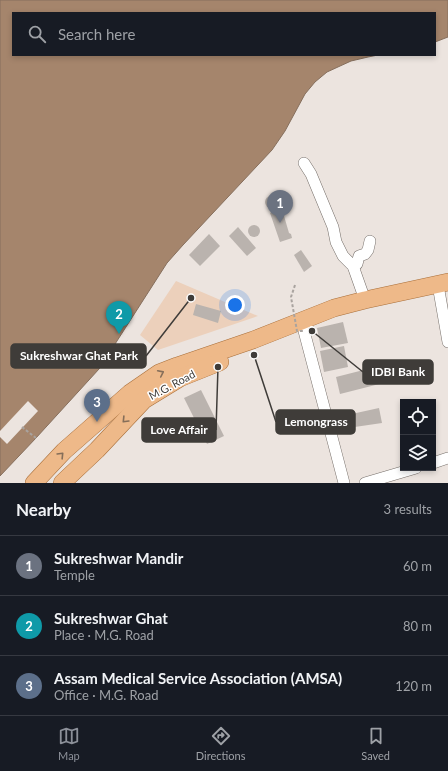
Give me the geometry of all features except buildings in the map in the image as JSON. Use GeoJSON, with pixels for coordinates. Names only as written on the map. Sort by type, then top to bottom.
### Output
{"type":"FeatureCollection","features":[{"type":"Feature","properties":{"kind":"main road"},"geometry":{"type":"LineString","coordinates":[[34,483],[64,451],[135,399],[159,373],[253,340],[334,308],[365,300],[443,288]]}},
{"type":"Feature","properties":{"kind":"main road","name":"M.G. Road"},"geometry":{"type":"LineString","coordinates":[[62,483],[97,450],[135,399],[144,400],[180,378],[306,330],[369,309],[443,288]]}},
{"type":"Feature","properties":{"kind":"street"},"geometry":{"type":"LineString","coordinates":[[304,163],[311,174],[333,227],[336,242],[343,256],[353,266],[365,300]]}},
{"type":"Feature","properties":{"kind":"street"},"geometry":{"type":"LineString","coordinates":[[353,266],[357,264],[359,256],[365,254],[368,250],[370,241]]}},
{"type":"Feature","properties":{"kind":"street"},"geometry":{"type":"LineString","coordinates":[[443,288],[448,342]]}},
{"type":"Feature","properties":{"kind":"street"},"geometry":{"type":"LineString","coordinates":[[306,330],[344,483]]}},
{"type":"Feature","properties":{"kind":"street"},"geometry":{"type":"LineString","coordinates":[[436,462],[448,458]]}},
{"type":"Feature","properties":{"kind":"street"},"geometry":{"type":"LineString","coordinates":[[366,483],[406,471]]}},
{"type":"Feature","properties":{"kind":"path"},"geometry":{"type":"LineString","coordinates":[[295,285],[291,297],[297,331],[306,330]]}},
{"type":"Feature","properties":{"kind":"path"},"geometry":{"type":"LineString","coordinates":[[22,427],[36,438]]}},
{"type":"Feature","properties":{"kind":"shaded area"},"geometry":{"type":"Polygon","coordinates":[[[0,0],[448,0],[448,37],[436,42],[436,12],[12,12],[12,56],[374,56],[351,61],[327,72],[315,82],[305,94],[285,131],[272,150],[167,263],[99,369],[0,476],[0,0]]]}},
{"type":"Feature","properties":{"kind":"shaded area"},"geometry":{"type":"Polygon","coordinates":[[[176,281],[258,316],[158,350],[140,335],[176,281]]]}},
{"type":"Feature","properties":{"kind":"pier"},"geometry":{"type":"Polygon","coordinates":[[[28,401],[38,411],[7,444],[0,437],[0,431],[28,401]]]}},
{"type":"Feature","properties":{"kind":"place","name":"Sukreshwar Mandir"},"geometry":{"type":"Point","coordinates":[280,223]}},
{"type":"Feature","properties":{"kind":"place","name":"Sukreshwar Ghat Park"},"geometry":{"type":"Point","coordinates":[191,298]}},
{"type":"Feature","properties":{"kind":"place","name":"IDBI Bank"},"geometry":{"type":"Point","coordinates":[312,331]}},
{"type":"Feature","properties":{"kind":"place","name":"Sukreshwar Ghat"},"geometry":{"type":"Point","coordinates":[119,334]}},
{"type":"Feature","properties":{"kind":"place","name":"Lemongrass"},"geometry":{"type":"Point","coordinates":[254,355]}},
{"type":"Feature","properties":{"kind":"place","name":"Love Affair"},"geometry":{"type":"Point","coordinates":[218,367]}},
{"type":"Feature","properties":{"kind":"place","name":"Assam Medical Service Association (AMSA)"},"geometry":{"type":"Point","coordinates":[97,422]}}]}
